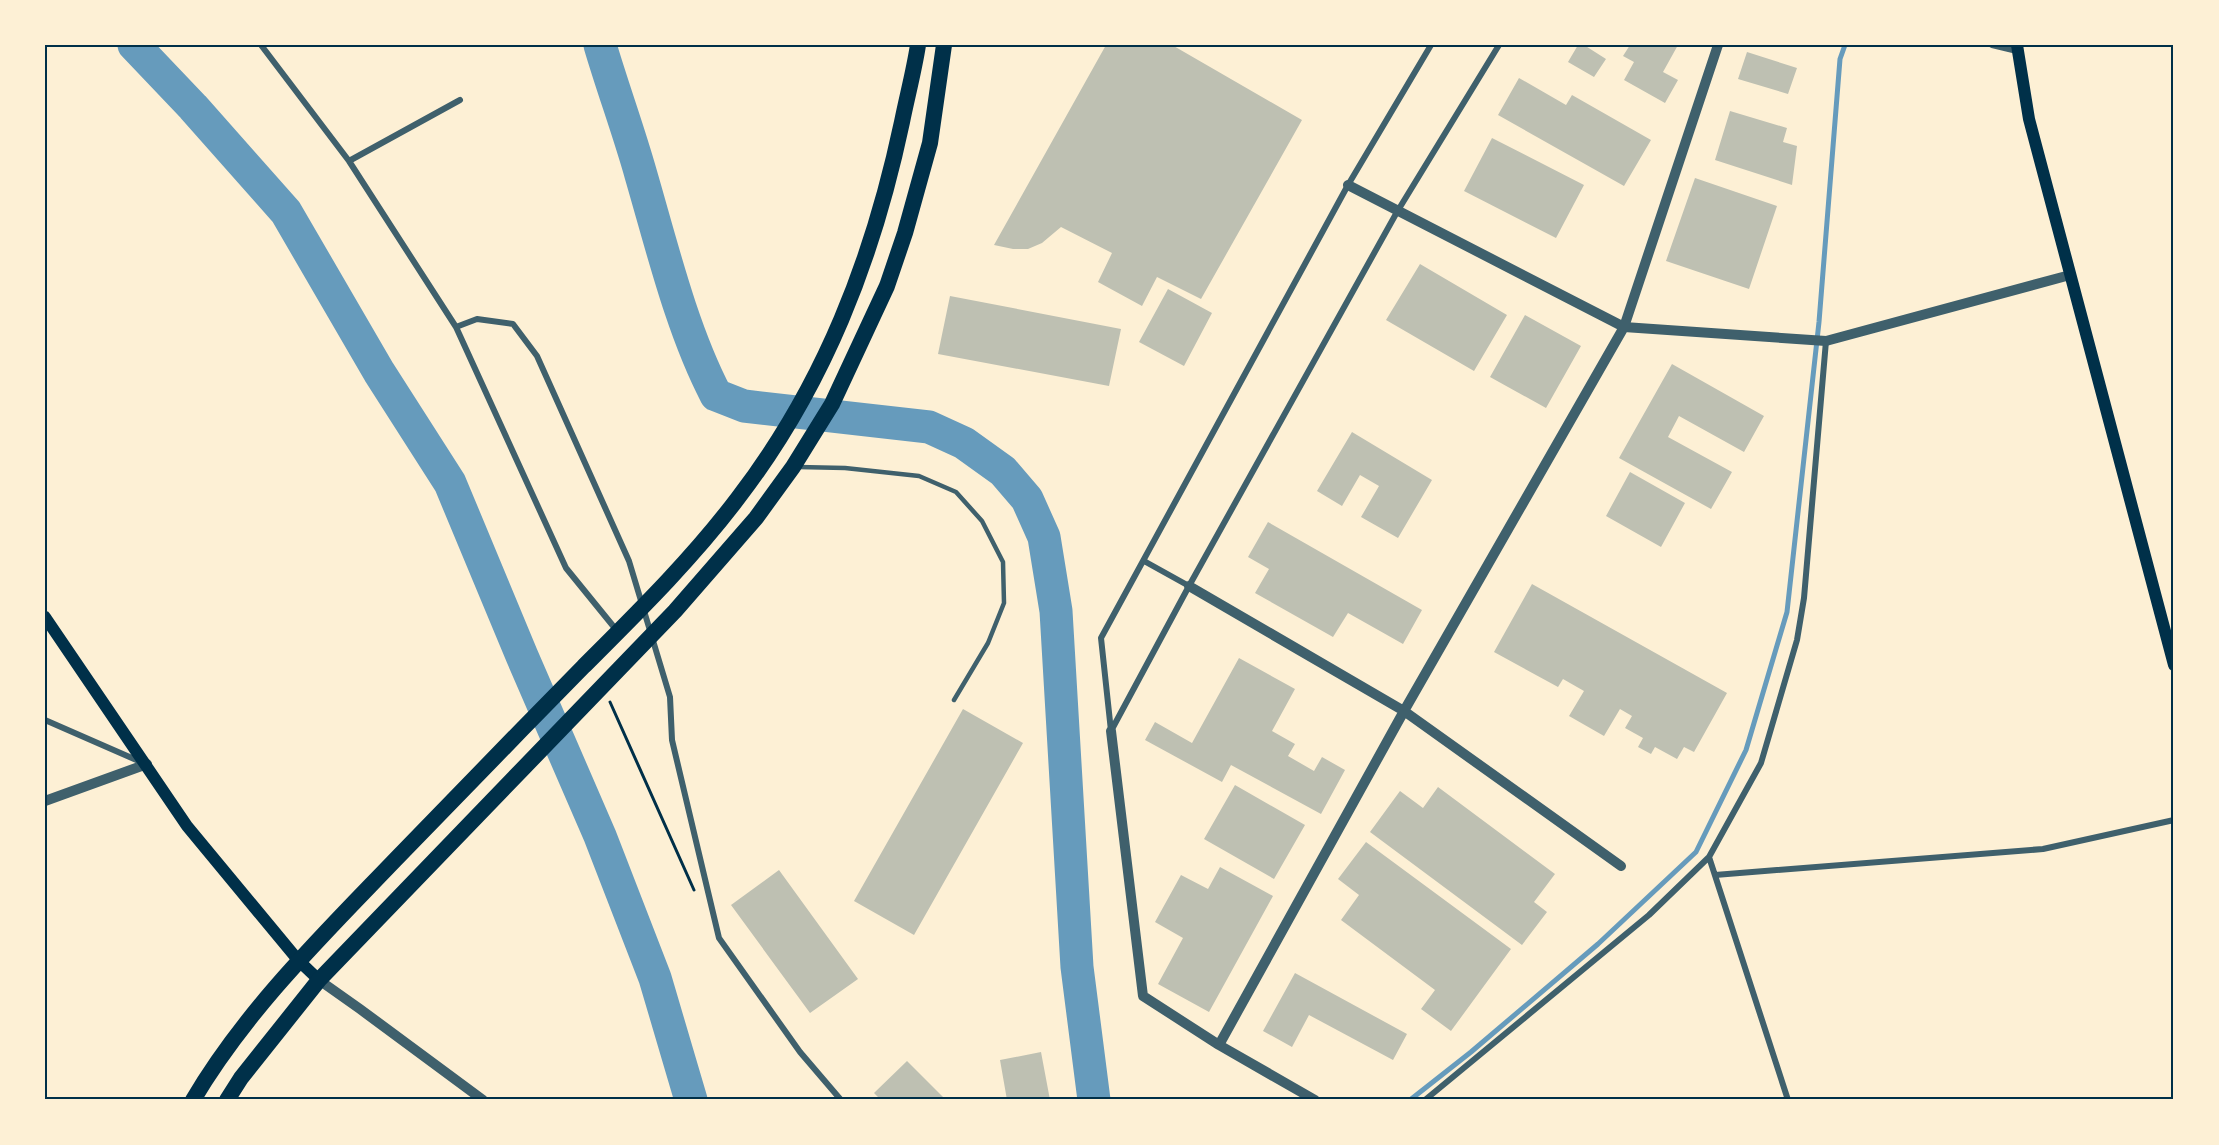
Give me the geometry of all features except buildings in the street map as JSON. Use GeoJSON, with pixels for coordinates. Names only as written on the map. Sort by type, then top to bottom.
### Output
{"type":"FeatureCollection","features":[{"type":"Feature","properties":{"kind":"highway"},"geometry":{"type":"LineString","coordinates":[[193,1100],[213,1066],[298,960],[666,582],[738,498],[770,452],[802,401],[837,333],[875,230],[918,45]]}},
{"type":"Feature","properties":{"kind":"highway"},"geometry":{"type":"LineString","coordinates":[[227,1100],[241,1078],[318,980],[638,651],[756,518],[793,467],[832,404],[886,286],[905,233],[930,143],[944,45]]}},
{"type":"Feature","properties":{"kind":"main road"},"geometry":{"type":"LineString","coordinates":[[2018,48],[2029,119],[2174,665]]}},
{"type":"Feature","properties":{"kind":"main road"},"geometry":{"type":"LineString","coordinates":[[45,617],[187,826],[298,960],[318,980]]}},
{"type":"Feature","properties":{"kind":"street"},"geometry":{"type":"LineString","coordinates":[[261,45],[349,161],[456,327],[566,568],[619,632]]}},
{"type":"Feature","properties":{"kind":"street"},"geometry":{"type":"LineString","coordinates":[[1315,1100],[1219,1045],[1143,996],[1101,638],[1348,184],[1431,45]]}},
{"type":"Feature","properties":{"kind":"street"},"geometry":{"type":"LineString","coordinates":[[1111,731],[1397,212],[1499,45]]}},
{"type":"Feature","properties":{"kind":"street"},"geometry":{"type":"LineString","coordinates":[[1219,1045],[1404,711],[1624,327],[1718,45]]}},
{"type":"Feature","properties":{"kind":"street"},"geometry":{"type":"LineString","coordinates":[[1992,45],[2018,48]]}},
{"type":"Feature","properties":{"kind":"street"},"geometry":{"type":"LineString","coordinates":[[349,161],[460,100]]}},
{"type":"Feature","properties":{"kind":"street"},"geometry":{"type":"LineString","coordinates":[[1348,184],[1397,212],[1624,327],[1826,341],[2070,275]]}},
{"type":"Feature","properties":{"kind":"street"},"geometry":{"type":"LineString","coordinates":[[456,327],[477,319],[513,324],[542,367],[629,561],[670,697],[672,740],[719,938],[800,1052],[841,1100]]}},
{"type":"Feature","properties":{"kind":"street"},"geometry":{"type":"LineString","coordinates":[[1425,1100],[1649,915],[1709,857],[1761,763],[1797,640],[1804,598],[1826,341]]}},
{"type":"Feature","properties":{"kind":"street"},"geometry":{"type":"LineString","coordinates":[[1144,561],[1404,711],[1621,866]]}},
{"type":"Feature","properties":{"kind":"street"},"geometry":{"type":"LineString","coordinates":[[45,720],[147,765]]}},
{"type":"Feature","properties":{"kind":"street"},"geometry":{"type":"LineString","coordinates":[[45,801],[147,765]]}},
{"type":"Feature","properties":{"kind":"street"},"geometry":{"type":"LineString","coordinates":[[1715,875],[2043,849],[2174,820]]}},
{"type":"Feature","properties":{"kind":"street"},"geometry":{"type":"LineString","coordinates":[[1709,857],[1788,1100]]}},
{"type":"Feature","properties":{"kind":"street"},"geometry":{"type":"LineString","coordinates":[[318,980],[483,1100]]}},
{"type":"Feature","properties":{"kind":"lane"},"geometry":{"type":"LineString","coordinates":[[793,467],[845,468],[919,476],[956,492],[982,521],[1003,562],[1004,603],[988,643],[954,700]]}},
{"type":"Feature","properties":{"kind":"path"},"geometry":{"type":"LineString","coordinates":[[603,686],[699,900],[711,904]]}},
{"type":"Feature","properties":{"kind":"waterway"},"geometry":{"type":"LineString","coordinates":[[134,45],[193,107],[286,212],[379,372],[450,483],[600,836],[655,978],[691,1100]]}},
{"type":"Feature","properties":{"kind":"waterway"},"geometry":{"type":"LineString","coordinates":[[600,45],[683,316],[716,395],[744,406],[929,427],[964,443],[1003,471],[1027,499],[1044,537],[1056,611],[1077,967],[1094,1100]]}},
{"type":"Feature","properties":{"kind":"waterway"},"geometry":{"type":"LineString","coordinates":[[1410,1100],[1471,1052],[1598,944],[1696,852],[1746,750],[1787,612],[1819,322],[1840,59],[1845,45]]}}]}
